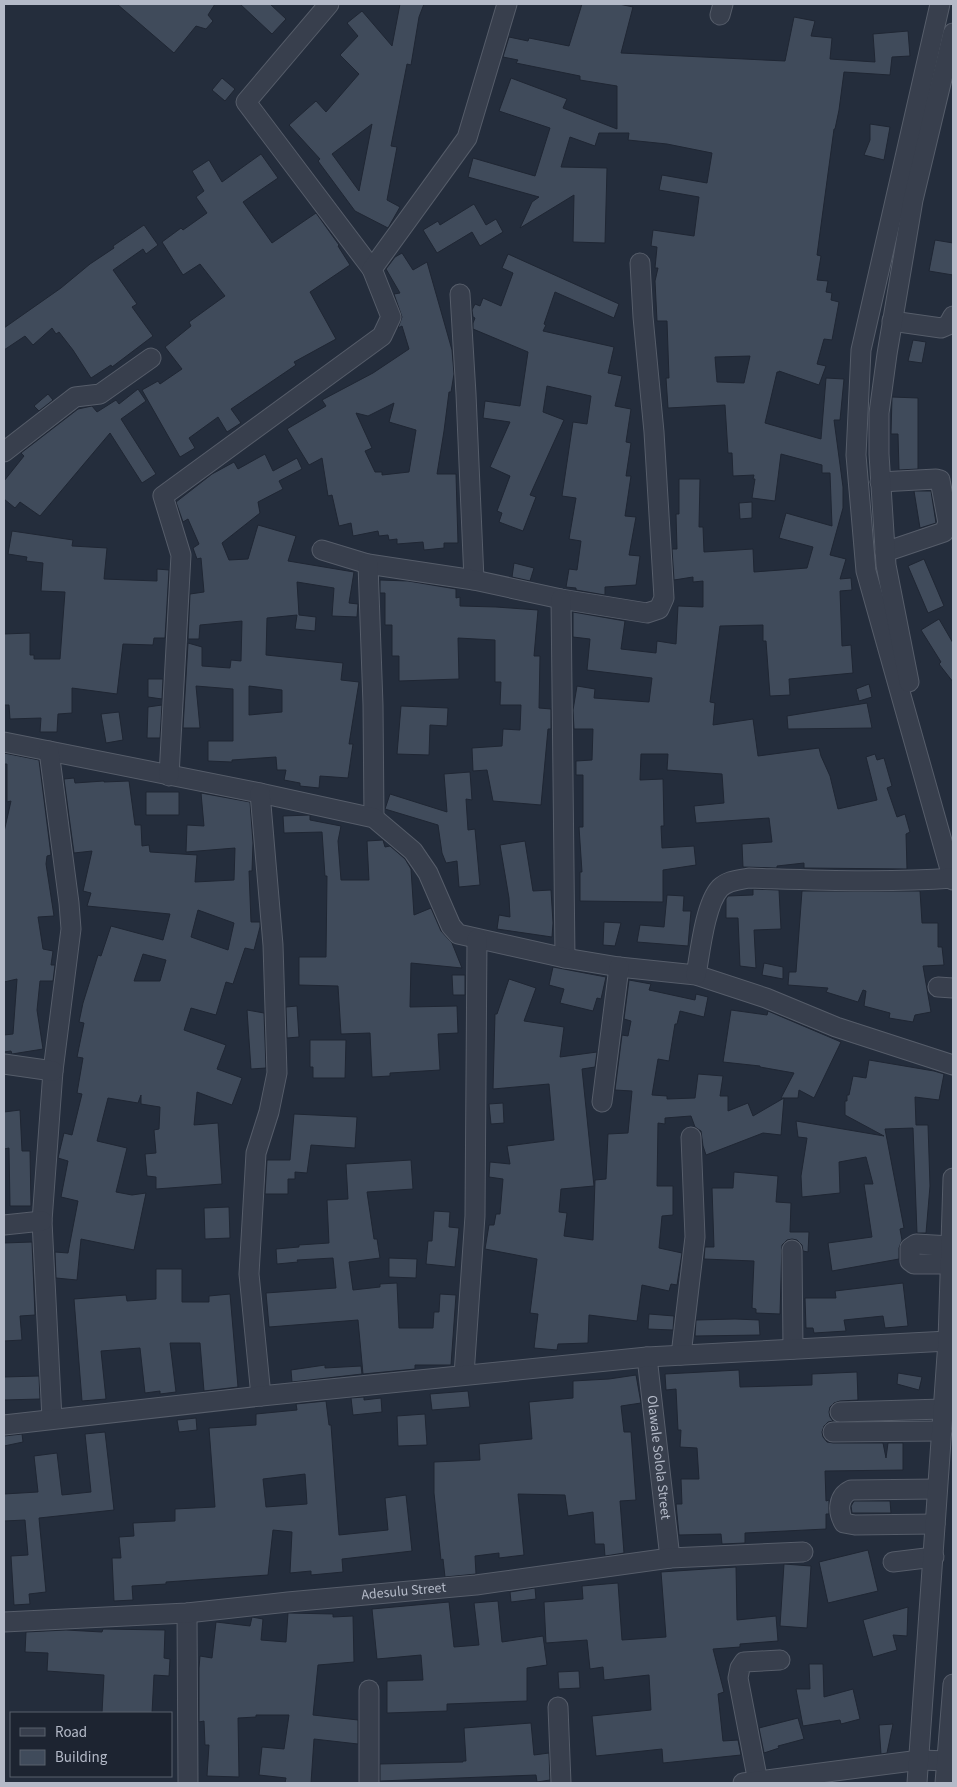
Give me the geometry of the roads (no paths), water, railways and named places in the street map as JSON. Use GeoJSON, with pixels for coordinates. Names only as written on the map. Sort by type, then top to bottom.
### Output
{"type":"FeatureCollection","features":[{"type":"Feature","properties":{"kind":"street"},"geometry":{"type":"LineString","coordinates":[[169,776],[181,555],[164,496],[382,336],[391,317],[372,269],[246,102],[329,4]]}},
{"type":"Feature","properties":{"kind":"street"},"geometry":{"type":"LineString","coordinates":[[372,269],[467,138],[507,4]]}},
{"type":"Feature","properties":{"kind":"street"},"geometry":{"type":"LineString","coordinates":[[696,975],[705,920],[720,888],[732,881],[749,878],[874,881],[953,879],[866,571],[856,455],[861,350],[940,4]]}},
{"type":"Feature","properties":{"kind":"street"},"geometry":{"type":"LineString","coordinates":[[953,33],[950,59],[913,200],[892,321],[879,413],[880,482],[886,565],[908,677],[953,835]]}},
{"type":"Feature","properties":{"kind":"street"},"geometry":{"type":"LineString","coordinates":[[322,550],[368,564],[474,580],[561,598],[647,613],[659,609],[664,598],[654,432],[640,263]]}},
{"type":"Feature","properties":{"kind":"street"},"geometry":{"type":"LineString","coordinates":[[460,294],[474,580]]}},
{"type":"Feature","properties":{"kind":"street"},"geometry":{"type":"LineString","coordinates":[[892,321],[941,328],[948,325],[953,316]]}},
{"type":"Feature","properties":{"kind":"street"},"geometry":{"type":"LineString","coordinates":[[4,452],[74,397],[100,394],[151,358]]}},
{"type":"Feature","properties":{"kind":"street"},"geometry":{"type":"LineString","coordinates":[[880,482],[940,480],[948,523],[944,532],[885,552]]}},
{"type":"Feature","properties":{"kind":"street"},"geometry":{"type":"LineString","coordinates":[[368,564],[373,705],[374,818]]}},
{"type":"Feature","properties":{"kind":"street"},"geometry":{"type":"LineString","coordinates":[[561,598],[565,958]]}},
{"type":"Feature","properties":{"kind":"street"},"geometry":{"type":"LineString","coordinates":[[4,742],[260,793],[374,818],[413,851],[428,873],[454,931],[458,934],[565,958],[618,967],[696,975],[766,998],[836,1027],[953,1065]]}},
{"type":"Feature","properties":{"kind":"street"},"geometry":{"type":"LineString","coordinates":[[49,751],[71,929],[53,1071],[42,1221],[52,1419]]}},
{"type":"Feature","properties":{"kind":"street"},"geometry":{"type":"LineString","coordinates":[[260,793],[273,945],[277,1073],[269,1112],[256,1153],[249,1274],[261,1396]]}},
{"type":"Feature","properties":{"kind":"street"},"geometry":{"type":"LineString","coordinates":[[464,1375],[475,1216],[477,938]]}},
{"type":"Feature","properties":{"kind":"street"},"geometry":{"type":"LineString","coordinates":[[602,1102],[618,967]]}},
{"type":"Feature","properties":{"kind":"street"},"geometry":{"type":"LineString","coordinates":[[4,1064],[53,1071]]}},
{"type":"Feature","properties":{"kind":"street"},"geometry":{"type":"LineString","coordinates":[[681,1355],[695,1237],[691,1137]]}},
{"type":"Feature","properties":{"kind":"street"},"geometry":{"type":"LineString","coordinates":[[917,1783],[948,1341],[953,1178]]}},
{"type":"Feature","properties":{"kind":"street"},"geometry":{"type":"LineString","coordinates":[[4,1225],[42,1221]]}},
{"type":"Feature","properties":{"kind":"street"},"geometry":{"type":"LineString","coordinates":[[950,1264],[914,1264],[910,1260],[910,1248],[916,1244],[951,1246]]}},
{"type":"Feature","properties":{"kind":"street"},"geometry":{"type":"LineString","coordinates":[[792,1250],[793,1349]]}},
{"type":"Feature","properties":{"kind":"street"},"geometry":{"type":"LineString","coordinates":[[4,1425],[261,1396],[647,1357],[948,1341]]}},
{"type":"Feature","properties":{"kind":"street","name":"Olawale Solola Street"},"geometry":{"type":"LineString","coordinates":[[647,1357],[670,1558]]}},
{"type":"Feature","properties":{"kind":"street"},"geometry":{"type":"LineString","coordinates":[[840,1412],[943,1409]]}},
{"type":"Feature","properties":{"kind":"street"},"geometry":{"type":"LineString","coordinates":[[833,1432],[942,1431]]}},
{"type":"Feature","properties":{"kind":"street"},"geometry":{"type":"LineString","coordinates":[[934,1524],[855,1525],[844,1523],[840,1517],[840,1501],[844,1493],[851,1490],[937,1489]]}},
{"type":"Feature","properties":{"kind":"street","name":"Adesulu Street"},"geometry":{"type":"LineString","coordinates":[[4,1622],[187,1613],[476,1585],[670,1558],[803,1552]]}},
{"type":"Feature","properties":{"kind":"street"},"geometry":{"type":"LineString","coordinates":[[893,1562],[934,1557]]}},
{"type":"Feature","properties":{"kind":"street"},"geometry":{"type":"LineString","coordinates":[[187,1613],[188,1783]]}},
{"type":"Feature","properties":{"kind":"street"},"geometry":{"type":"LineString","coordinates":[[780,1660],[744,1662],[740,1668],[738,1678],[751,1783],[920,1760],[948,1761]]}},
{"type":"Feature","properties":{"kind":"street"},"geometry":{"type":"LineString","coordinates":[[945,1783],[953,1684]]}},
{"type":"Feature","properties":{"kind":"street"},"geometry":{"type":"LineString","coordinates":[[369,1690],[369,1783]]}},
{"type":"Feature","properties":{"kind":"street"},"geometry":{"type":"LineString","coordinates":[[558,1707],[561,1783]]}}]}
